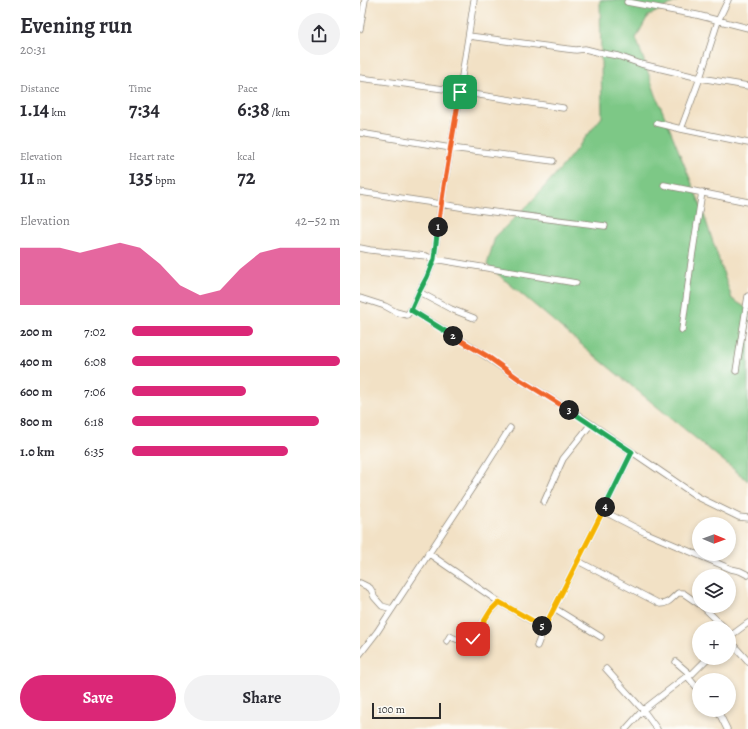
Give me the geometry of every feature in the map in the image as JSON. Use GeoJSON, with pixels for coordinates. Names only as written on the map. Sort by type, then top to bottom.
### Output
{"type":"FeatureCollection","features":[{"type":"Feature","properties":{"kind":"street"},"geometry":{"type":"LineString","coordinates":[[360,29],[365,0]]}},
{"type":"Feature","properties":{"kind":"street"},"geometry":{"type":"LineString","coordinates":[[360,298],[407,315],[411,310],[427,277],[434,259],[441,204],[474,0]]}},
{"type":"Feature","properties":{"kind":"street"},"geometry":{"type":"LineString","coordinates":[[681,129],[700,78],[718,21],[728,0]]}},
{"type":"Feature","properties":{"kind":"street"},"geometry":{"type":"LineString","coordinates":[[627,2],[697,15],[748,28]]}},
{"type":"Feature","properties":{"kind":"street"},"geometry":{"type":"LineString","coordinates":[[468,36],[572,50],[585,49],[618,56],[641,64],[700,78],[748,86]]}},
{"type":"Feature","properties":{"kind":"street"},"geometry":{"type":"LineString","coordinates":[[360,78],[460,90],[563,108]]}},
{"type":"Feature","properties":{"kind":"street"},"geometry":{"type":"LineString","coordinates":[[657,123],[748,143]]}},
{"type":"Feature","properties":{"kind":"street"},"geometry":{"type":"LineString","coordinates":[[360,133],[451,148],[553,161]]}},
{"type":"Feature","properties":{"kind":"street"},"geometry":{"type":"LineString","coordinates":[[664,185],[748,202]]}},
{"type":"Feature","properties":{"kind":"street"},"geometry":{"type":"LineString","coordinates":[[360,192],[478,210],[605,226]]}},
{"type":"Feature","properties":{"kind":"street"},"geometry":{"type":"LineString","coordinates":[[682,330],[702,192]]}},
{"type":"Feature","properties":{"kind":"street"},"geometry":{"type":"LineString","coordinates":[[360,248],[426,256],[434,259],[576,283]]}},
{"type":"Feature","properties":{"kind":"street"},"geometry":{"type":"LineString","coordinates":[[419,292],[451,309],[474,318]]}},
{"type":"Feature","properties":{"kind":"street"},"geometry":{"type":"LineString","coordinates":[[736,371],[748,296]]}},
{"type":"Feature","properties":{"kind":"street"},"geometry":{"type":"LineString","coordinates":[[411,310],[471,346],[519,379],[591,424],[698,497],[739,517],[748,518]]}},
{"type":"Feature","properties":{"kind":"street"},"geometry":{"type":"LineString","coordinates":[[544,502],[563,460],[591,424]]}},
{"type":"Feature","properties":{"kind":"street"},"geometry":{"type":"LineString","coordinates":[[360,654],[377,632],[510,428]]}},
{"type":"Feature","properties":{"kind":"street"},"geometry":{"type":"LineString","coordinates":[[537,646],[544,628],[632,452]]}},
{"type":"Feature","properties":{"kind":"street"},"geometry":{"type":"LineString","coordinates":[[603,511],[644,532],[748,575]]}},
{"type":"Feature","properties":{"kind":"street"},"geometry":{"type":"LineString","coordinates":[[428,553],[499,602],[544,628]]}},
{"type":"Feature","properties":{"kind":"street"},"geometry":{"type":"LineString","coordinates":[[578,561],[660,604],[669,602],[678,593],[683,593],[692,599]]}},
{"type":"Feature","properties":{"kind":"street"},"geometry":{"type":"LineString","coordinates":[[360,583],[370,588],[374,597],[382,606],[392,609]]}},
{"type":"Feature","properties":{"kind":"street"},"geometry":{"type":"LineString","coordinates":[[448,641],[450,636],[461,640],[473,639],[491,610],[499,602]]}},
{"type":"Feature","properties":{"kind":"street"},"geometry":{"type":"LineString","coordinates":[[554,608],[601,637]]}},
{"type":"Feature","properties":{"kind":"street"},"geometry":{"type":"LineString","coordinates":[[709,613],[718,621]]}},
{"type":"Feature","properties":{"kind":"street"},"geometry":{"type":"LineString","coordinates":[[736,632],[748,623]]}},
{"type":"Feature","properties":{"kind":"street"},"geometry":{"type":"LineString","coordinates":[[736,644],[748,661]]}},
{"type":"Feature","properties":{"kind":"street"},"geometry":{"type":"LineString","coordinates":[[676,662],[692,680]]}},
{"type":"Feature","properties":{"kind":"street"},"geometry":{"type":"LineString","coordinates":[[626,729],[642,710],[689,676],[701,665]]}},
{"type":"Feature","properties":{"kind":"street"},"geometry":{"type":"LineString","coordinates":[[606,669],[657,729]]}},
{"type":"Feature","properties":{"kind":"street"},"geometry":{"type":"LineString","coordinates":[[721,717],[727,729]]}},
{"type":"Feature","properties":{"kind":"green space"},"geometry":{"type":"Polygon","coordinates":[[[600,0],[679,0],[648,16],[636,38],[656,95],[701,206],[732,299],[748,309],[748,481],[595,356],[487,265],[495,237],[530,203],[561,168],[602,117],[600,0]]]}},
{"type":"Feature","properties":{"kind":"route"},"geometry":{"type":"LineString","coordinates":[[460,92],[441,204],[434,259],[411,310],[487,356],[519,379],[578,415],[632,452],[544,628],[499,602],[491,610],[473,639]]}}]}
